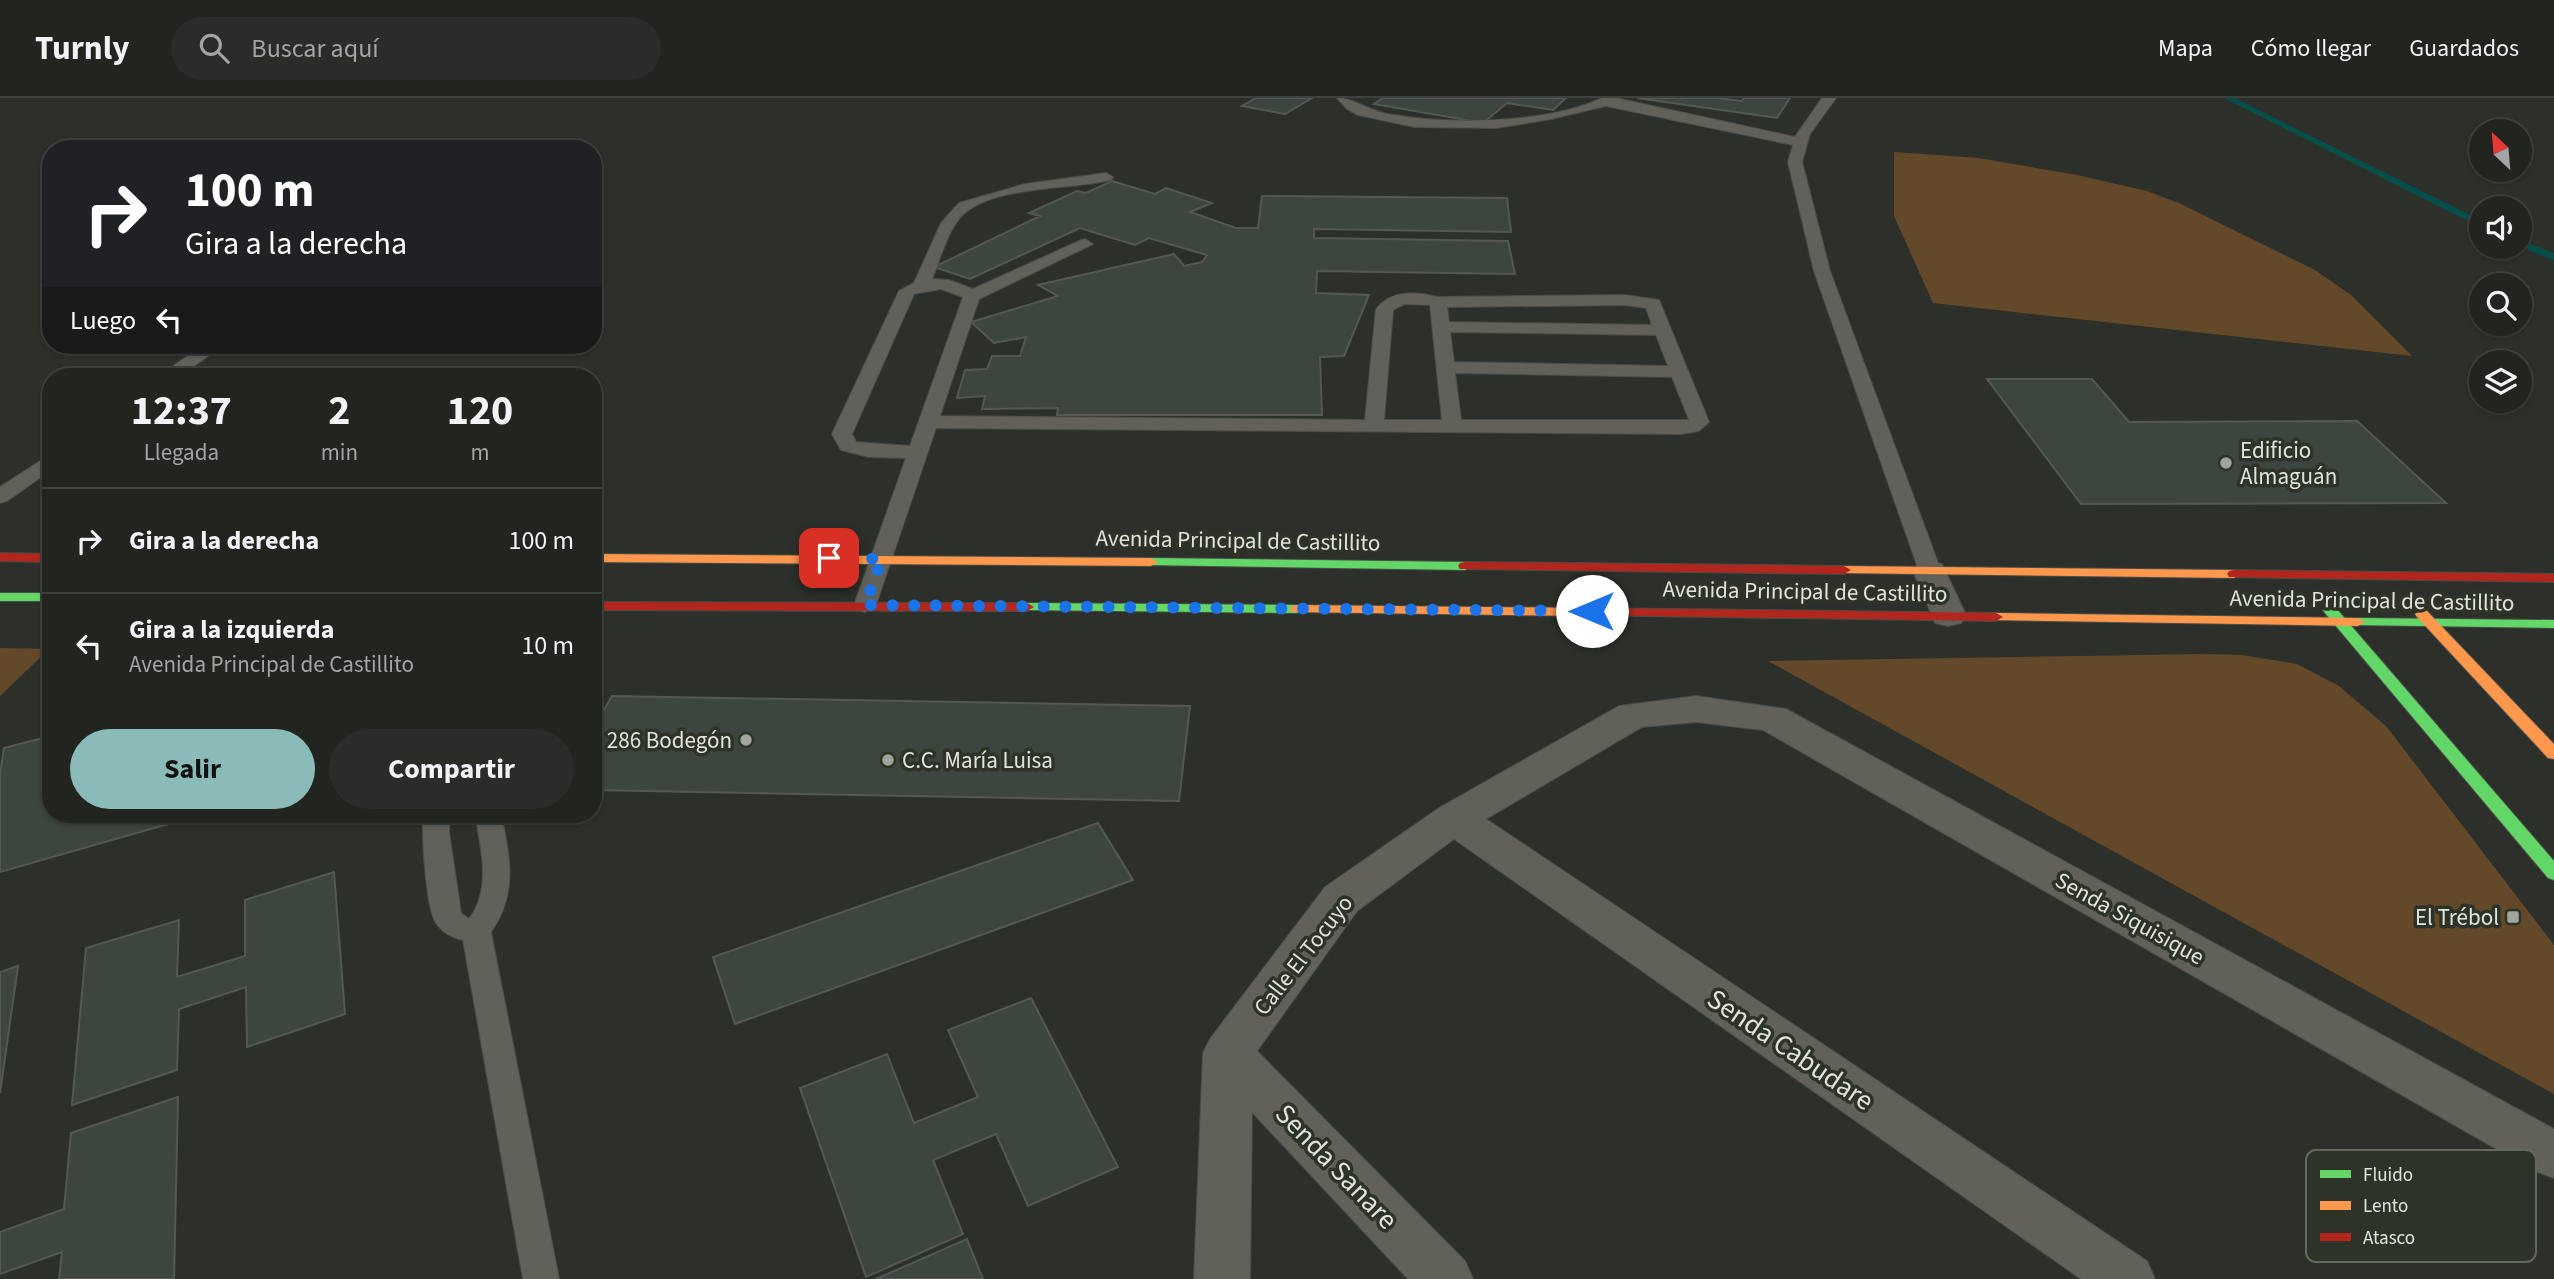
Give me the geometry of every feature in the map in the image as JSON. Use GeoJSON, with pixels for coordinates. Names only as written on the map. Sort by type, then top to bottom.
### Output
{"type":"FeatureCollection","features":[{"type":"Feature","properties":{"kind":"main road"},"geometry":{"type":"LineString","coordinates":[[0,558],[42,558]]}},
{"type":"Feature","properties":{"kind":"main road","name":"Avenida Principal de Castillito"},"geometry":{"type":"LineString","coordinates":[[602,558],[2554,578]]}},
{"type":"Feature","properties":{"kind":"main road"},"geometry":{"type":"LineString","coordinates":[[2301,576],[2554,873]]}},
{"type":"Feature","properties":{"kind":"main road"},"geometry":{"type":"LineString","coordinates":[[2386,577],[2554,754]]}},
{"type":"Feature","properties":{"kind":"main road"},"geometry":{"type":"LineString","coordinates":[[0,597],[42,597]]}},
{"type":"Feature","properties":{"kind":"main road","name":"Avenida Principal de Castillito"},"geometry":{"type":"LineString","coordinates":[[602,606],[865,605],[1948,615],[2342,623],[2554,624]]}},
{"type":"Feature","properties":{"kind":"street"},"geometry":{"type":"LineString","coordinates":[[1930,571],[1948,615]]}},
{"type":"Feature","properties":{"kind":"street","name":"Calle El Tocuyo"},"geometry":{"type":"LineString","coordinates":[[1228,1053],[1341,899],[1454,818],[1633,716],[1696,709]]}},
{"type":"Feature","properties":{"kind":"street","name":"Senda Siquisique"},"geometry":{"type":"LineString","coordinates":[[1696,709],[1772,718],[2554,1155]]}},
{"type":"Feature","properties":{"kind":"street","name":"Senda Cabudare"},"geometry":{"type":"LineString","coordinates":[[1454,818],[2127,1279]]}},
{"type":"Feature","properties":{"kind":"street"},"geometry":{"type":"LineString","coordinates":[[1222,1279],[1228,1053]]}},
{"type":"Feature","properties":{"kind":"street","name":"Senda Sanare"},"geometry":{"type":"LineString","coordinates":[[1228,1053],[1445,1279]]}},
{"type":"Feature","properties":{"kind":"lane"},"geometry":{"type":"LineString","coordinates":[[1344,98],[1353,108],[1368,114],[1454,127],[1521,122],[1607,100],[1801,142]]}},
{"type":"Feature","properties":{"kind":"lane"},"geometry":{"type":"LineString","coordinates":[[1829,98],[1801,142],[1795,162],[1822,271],[1930,571]]}},
{"type":"Feature","properties":{"kind":"lane"},"geometry":{"type":"LineString","coordinates":[[921,285],[955,213],[976,201],[1006,192],[1106,177]]}},
{"type":"Feature","properties":{"kind":"lane"},"geometry":{"type":"LineString","coordinates":[[865,605],[972,296],[1085,244]]}},
{"type":"Feature","properties":{"kind":"lane"},"geometry":{"type":"LineString","coordinates":[[919,452],[869,451],[848,446],[842,434],[907,291],[921,285],[959,285],[972,296]]}},
{"type":"Feature","properties":{"kind":"lane"},"geometry":{"type":"LineString","coordinates":[[929,422],[1374,425],[1452,425],[1692,427],[1699,422],[1653,304],[1642,301],[1438,302],[1401,298],[1390,303],[1385,309],[1374,425]]}},
{"type":"Feature","properties":{"kind":"lane"},"geometry":{"type":"LineString","coordinates":[[1438,302],[1452,425]]}},
{"type":"Feature","properties":{"kind":"lane"},"geometry":{"type":"LineString","coordinates":[[1441,327],[1664,330]]}},
{"type":"Feature","properties":{"kind":"lane"},"geometry":{"type":"LineString","coordinates":[[181,368],[202,354]]}},
{"type":"Feature","properties":{"kind":"lane"},"geometry":{"type":"LineString","coordinates":[[1445,367],[1680,372]]}},
{"type":"Feature","properties":{"kind":"lane"},"geometry":{"type":"LineString","coordinates":[[0,497],[42,467]]}},
{"type":"Feature","properties":{"kind":"lane"},"geometry":{"type":"LineString","coordinates":[[436,823],[447,917],[459,928],[476,931]]}},
{"type":"Feature","properties":{"kind":"lane"},"geometry":{"type":"LineString","coordinates":[[489,823],[498,884],[497,900],[476,931],[541,1279]]}},
{"type":"Feature","properties":{"kind":"shaded area"},"geometry":{"type":"Polygon","coordinates":[[[1894,152],[1979,158],[2077,175],[2147,191],[2181,204],[2315,270],[2351,295],[2412,356],[1933,303],[1894,216],[1894,152]]]}},
{"type":"Feature","properties":{"kind":"shaded area"},"geometry":{"type":"Polygon","coordinates":[[[0,648],[42,649],[42,656],[0,696],[0,648]]]}},
{"type":"Feature","properties":{"kind":"shaded area"},"geometry":{"type":"Polygon","coordinates":[[[2242,655],[2297,664],[2339,686],[2386,726],[2554,945],[2554,1094],[1768,661],[2242,655]]]}},
{"type":"Feature","properties":{"kind":"building"},"geometry":{"type":"Polygon","coordinates":[[[1256,98],[1312,98],[1285,114],[1242,106],[1256,98]]]}},
{"type":"Feature","properties":{"kind":"building"},"geometry":{"type":"Polygon","coordinates":[[[1383,98],[1566,98],[1553,110],[1507,103],[1483,123],[1374,104],[1383,98]]]}},
{"type":"Feature","properties":{"kind":"building"},"geometry":{"type":"Polygon","coordinates":[[[1637,98],[1718,98],[1741,101],[1744,98],[1790,98],[1777,118],[1637,98]]]}},
{"type":"Feature","properties":{"kind":"building"},"geometry":{"type":"Polygon","coordinates":[[[1112,181],[1155,194],[1166,188],[1212,203],[1190,212],[1236,228],[1258,228],[1262,196],[1507,198],[1511,232],[1314,229],[1314,238],[1508,241],[1515,274],[1317,271],[1316,293],[1369,295],[1344,356],[1320,357],[1322,415],[1057,415],[1058,408],[982,409],[985,396],[957,398],[965,370],[987,369],[992,356],[1020,356],[1026,337],[994,343],[971,322],[1058,296],[1038,285],[1174,254],[1184,266],[1202,262],[1207,255],[1149,238],[1135,245],[1080,228],[970,279],[934,267],[1040,216],[1029,213],[1077,191],[1086,193],[1112,181]]]}},
{"type":"Feature","properties":{"kind":"building","name":"Edificio Almaguán"},"geometry":{"type":"Polygon","coordinates":[[[1987,379],[2092,379],[2129,422],[2357,421],[2446,503],[2081,504],[1987,379]]]}},
{"type":"Feature","properties":{"kind":"building","name":"C.C. María Luisa"},"geometry":{"type":"Polygon","coordinates":[[[612,696],[1190,706],[1179,801],[602,790],[602,713],[612,696]]]}},
{"type":"Feature","properties":{"kind":"building"},"geometry":{"type":"Polygon","coordinates":[[[42,738],[42,823],[172,823],[0,872],[0,774],[4,748],[42,738]]]}},
{"type":"Feature","properties":{"kind":"building"},"geometry":{"type":"Polygon","coordinates":[[[1098,823],[1133,880],[735,1024],[713,957],[1098,823]]]}},
{"type":"Feature","properties":{"kind":"building"},"geometry":{"type":"Polygon","coordinates":[[[334,872],[345,1014],[247,1047],[246,987],[179,1009],[177,1070],[72,1105],[86,948],[179,920],[177,977],[245,956],[245,900],[334,872]]]}},
{"type":"Feature","properties":{"kind":"building"},"geometry":{"type":"Polygon","coordinates":[[[18,966],[0,1093],[0,972],[18,966]]]}},
{"type":"Feature","properties":{"kind":"building"},"geometry":{"type":"Polygon","coordinates":[[[1031,998],[1118,1167],[1028,1206],[996,1134],[933,1160],[963,1234],[866,1277],[800,1088],[887,1054],[914,1123],[978,1097],[948,1030],[1031,998]]]}},
{"type":"Feature","properties":{"kind":"building"},"geometry":{"type":"Polygon","coordinates":[[[178,1097],[174,1279],[59,1279],[62,1252],[0,1274],[0,1232],[64,1209],[71,1133],[178,1097]]]}},
{"type":"Feature","properties":{"kind":"building"},"geometry":{"type":"Polygon","coordinates":[[[967,1239],[983,1279],[876,1279],[967,1239]]]}},
{"type":"Feature","properties":{"kind":"waterway"},"geometry":{"type":"LineString","coordinates":[[2228,98],[2469,218]]}},
{"type":"Feature","properties":{"kind":"waterway"},"geometry":{"type":"LineString","coordinates":[[2532,248],[2554,257]]}},
{"type":"Feature","properties":{"kind":"traffic: fast"},"geometry":{"type":"LineString","coordinates":[[1151,562],[1465,566]]}},
{"type":"Feature","properties":{"kind":"traffic: fast"},"geometry":{"type":"LineString","coordinates":[[0,597],[42,597]]}},
{"type":"Feature","properties":{"kind":"traffic: fast"},"geometry":{"type":"LineString","coordinates":[[1027,607],[1297,609]]}},
{"type":"Feature","properties":{"kind":"traffic: fast"},"geometry":{"type":"LineString","coordinates":[[2330,610],[2554,873]]}},
{"type":"Feature","properties":{"kind":"traffic: fast"},"geometry":{"type":"LineString","coordinates":[[2358,622],[2554,624]]}},
{"type":"Feature","properties":{"kind":"traffic: slow"},"geometry":{"type":"LineString","coordinates":[[602,558],[1151,562]]}},
{"type":"Feature","properties":{"kind":"traffic: slow"},"geometry":{"type":"LineString","coordinates":[[1844,570],[2234,574]]}},
{"type":"Feature","properties":{"kind":"traffic: slow"},"geometry":{"type":"LineString","coordinates":[[1297,609],[1585,612]]}},
{"type":"Feature","properties":{"kind":"traffic: slow"},"geometry":{"type":"LineString","coordinates":[[2422,614],[2554,754]]}},
{"type":"Feature","properties":{"kind":"traffic: slow"},"geometry":{"type":"LineString","coordinates":[[1996,617],[2358,622]]}},
{"type":"Feature","properties":{"kind":"traffic: jam"},"geometry":{"type":"LineString","coordinates":[[0,557],[42,558]]}},
{"type":"Feature","properties":{"kind":"traffic: jam"},"geometry":{"type":"LineString","coordinates":[[1465,566],[1844,570]]}},
{"type":"Feature","properties":{"kind":"traffic: jam"},"geometry":{"type":"LineString","coordinates":[[2234,574],[2554,578]]}},
{"type":"Feature","properties":{"kind":"traffic: jam"},"geometry":{"type":"LineString","coordinates":[[602,606],[1027,607]]}},
{"type":"Feature","properties":{"kind":"traffic: jam"},"geometry":{"type":"LineString","coordinates":[[1585,612],[1996,617]]}},
{"type":"Feature","properties":{"kind":"place","name":"Edificio Almaguán"},"geometry":{"type":"Point","coordinates":[2226,463]}},
{"type":"Feature","properties":{"kind":"place","name":"286 Bodegón"},"geometry":{"type":"Point","coordinates":[746,740]}},
{"type":"Feature","properties":{"kind":"place","name":"C.C. María Luisa"},"geometry":{"type":"Point","coordinates":[888,760]}},
{"type":"Feature","properties":{"kind":"place","name":"El Trébol"},"geometry":{"type":"Point","coordinates":[2513,917]}},
{"type":"Feature","properties":{"kind":"route"},"geometry":{"type":"LineString","coordinates":[[829,558],[882,559],[865,605],[1592,611]]}}]}
